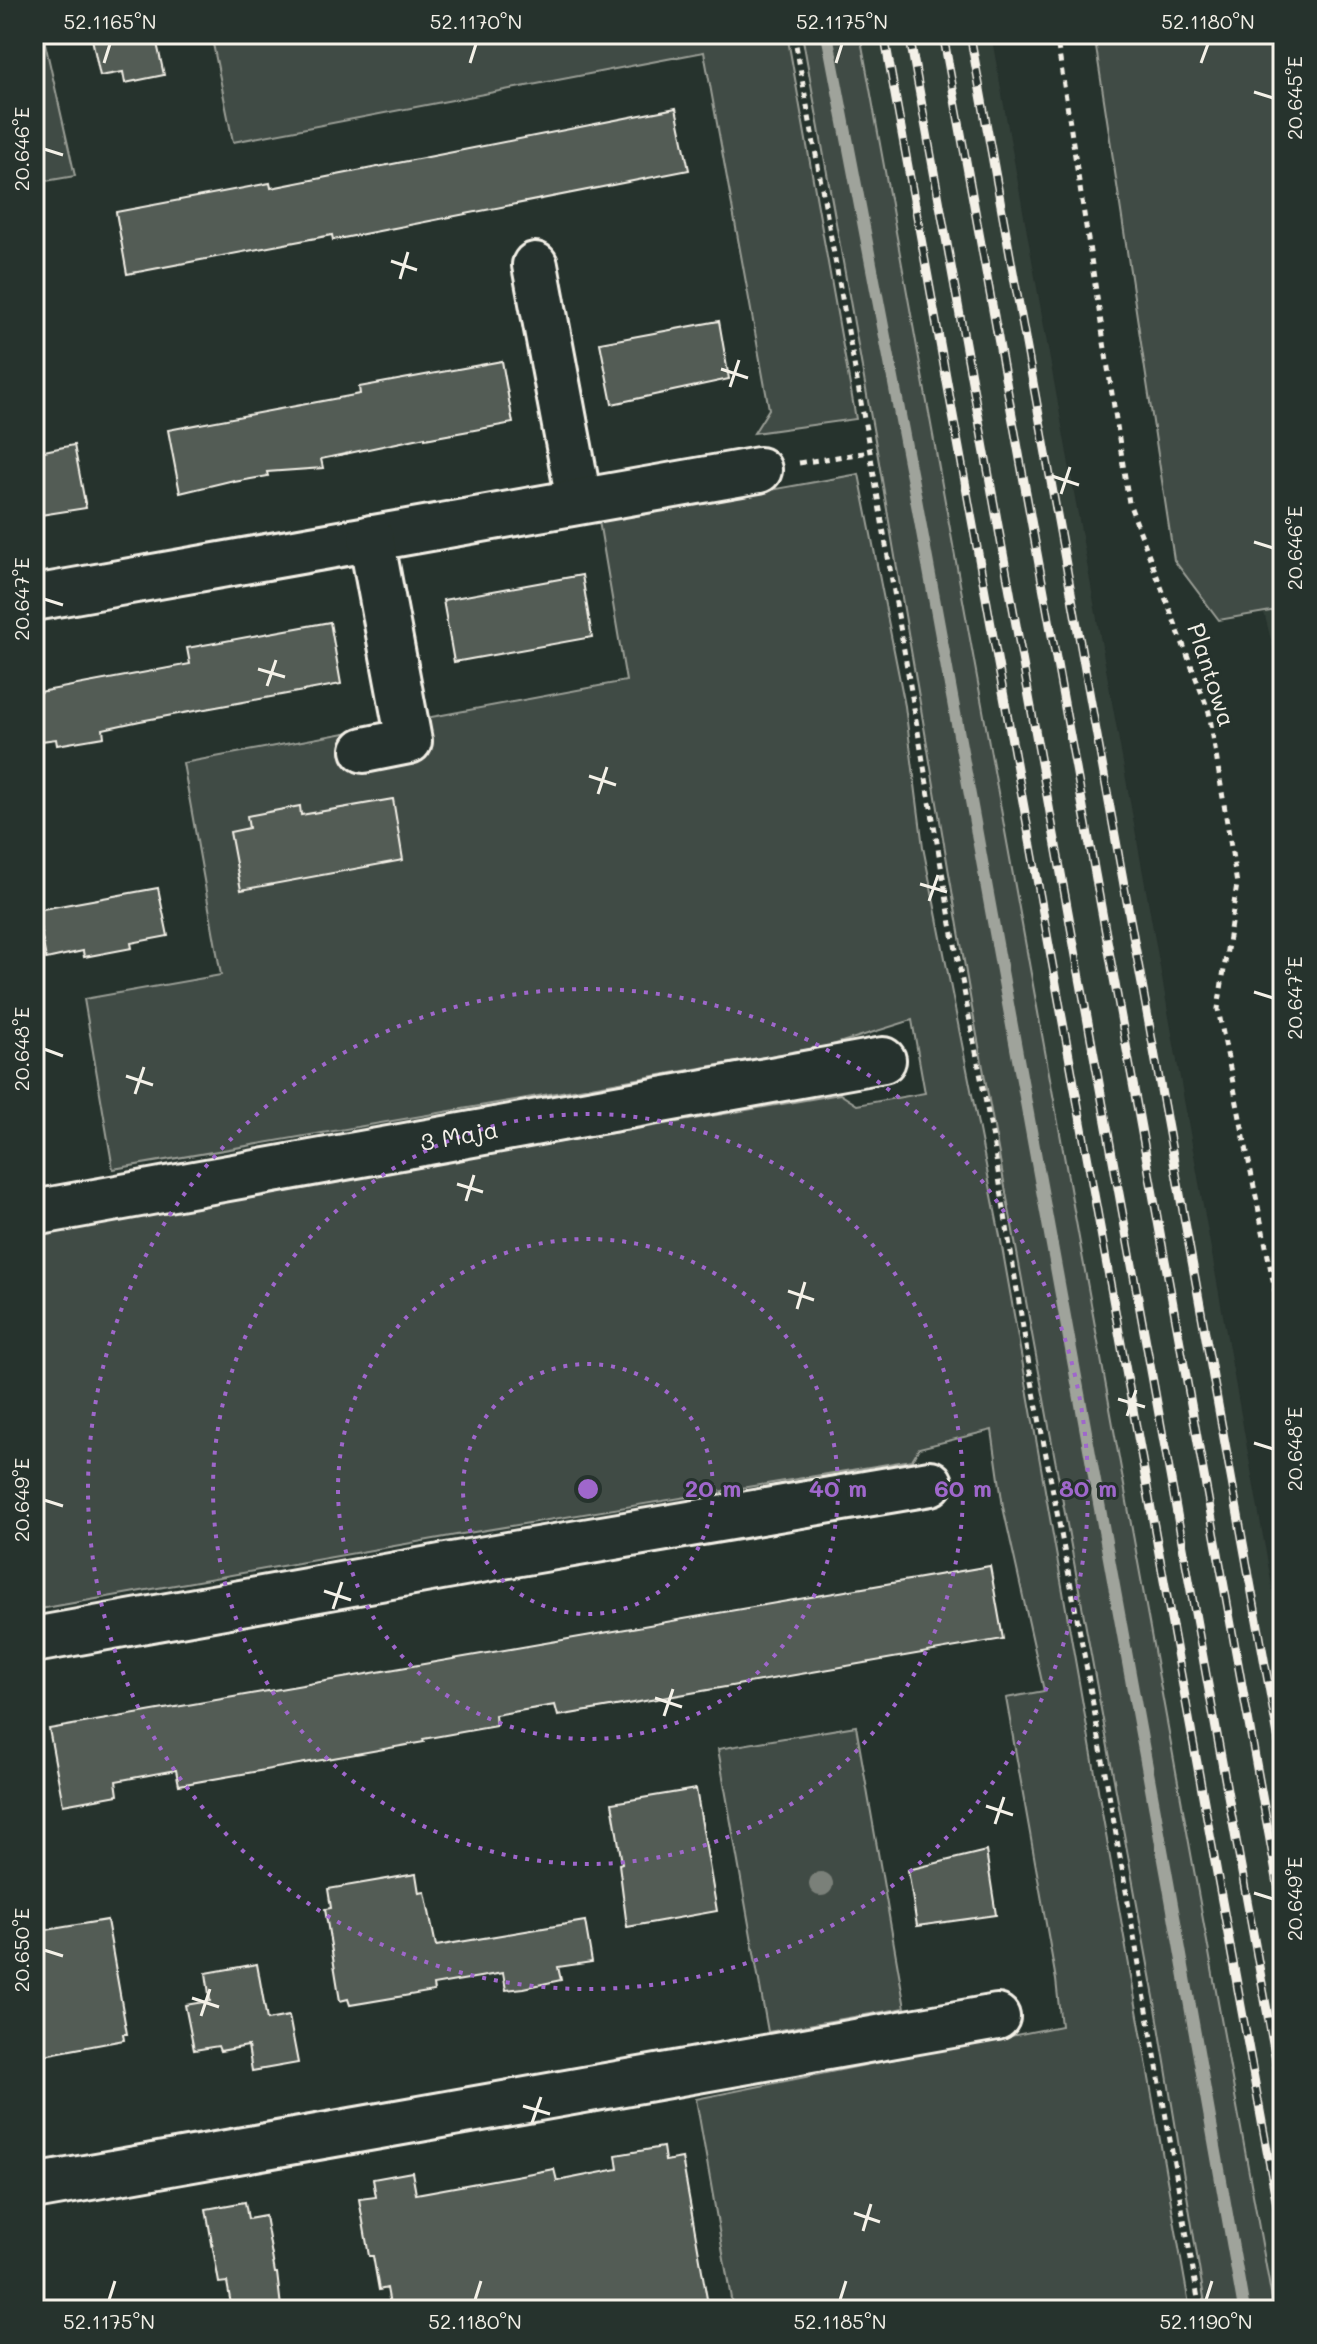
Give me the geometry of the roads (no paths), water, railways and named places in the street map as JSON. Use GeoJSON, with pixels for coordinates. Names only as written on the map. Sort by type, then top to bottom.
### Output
{"type":"FeatureCollection","features":[{"type":"Feature","properties":{"kind":"street"},"geometry":{"type":"LineString","coordinates":[[535,265],[579,500]]}},
{"type":"Feature","properties":{"kind":"street"},"geometry":{"type":"LineString","coordinates":[[34,598],[759,470]]}},
{"type":"Feature","properties":{"kind":"street"},"geometry":{"type":"LineString","coordinates":[[364,750],[409,741],[371,538]]}},
{"type":"Feature","properties":{"kind":"street","name":"3 Maja"},"geometry":{"type":"LineString","coordinates":[[34,1213],[883,1060]]}},
{"type":"Feature","properties":{"kind":"street"},"geometry":{"type":"LineString","coordinates":[[34,1640],[492,1557],[930,1483]]}},
{"type":"Feature","properties":{"kind":"street"},"geometry":{"type":"LineString","coordinates":[[34,2187],[997,2017]]}},
{"type":"Feature","properties":{"kind":"waterway"},"geometry":{"type":"LineString","coordinates":[[827,34],[914,488],[1244,2310]]}},
{"type":"Feature","properties":{"kind":"railway"},"geometry":{"type":"LineString","coordinates":[[884,34],[1283,2238]]}},
{"type":"Feature","properties":{"kind":"railway"},"geometry":{"type":"LineString","coordinates":[[909,34],[1283,2099]]}},
{"type":"Feature","properties":{"kind":"railway"},"geometry":{"type":"LineString","coordinates":[[943,34],[1283,1912]]}},
{"type":"Feature","properties":{"kind":"railway"},"geometry":{"type":"LineString","coordinates":[[970,34],[1283,1764]]}}]}
